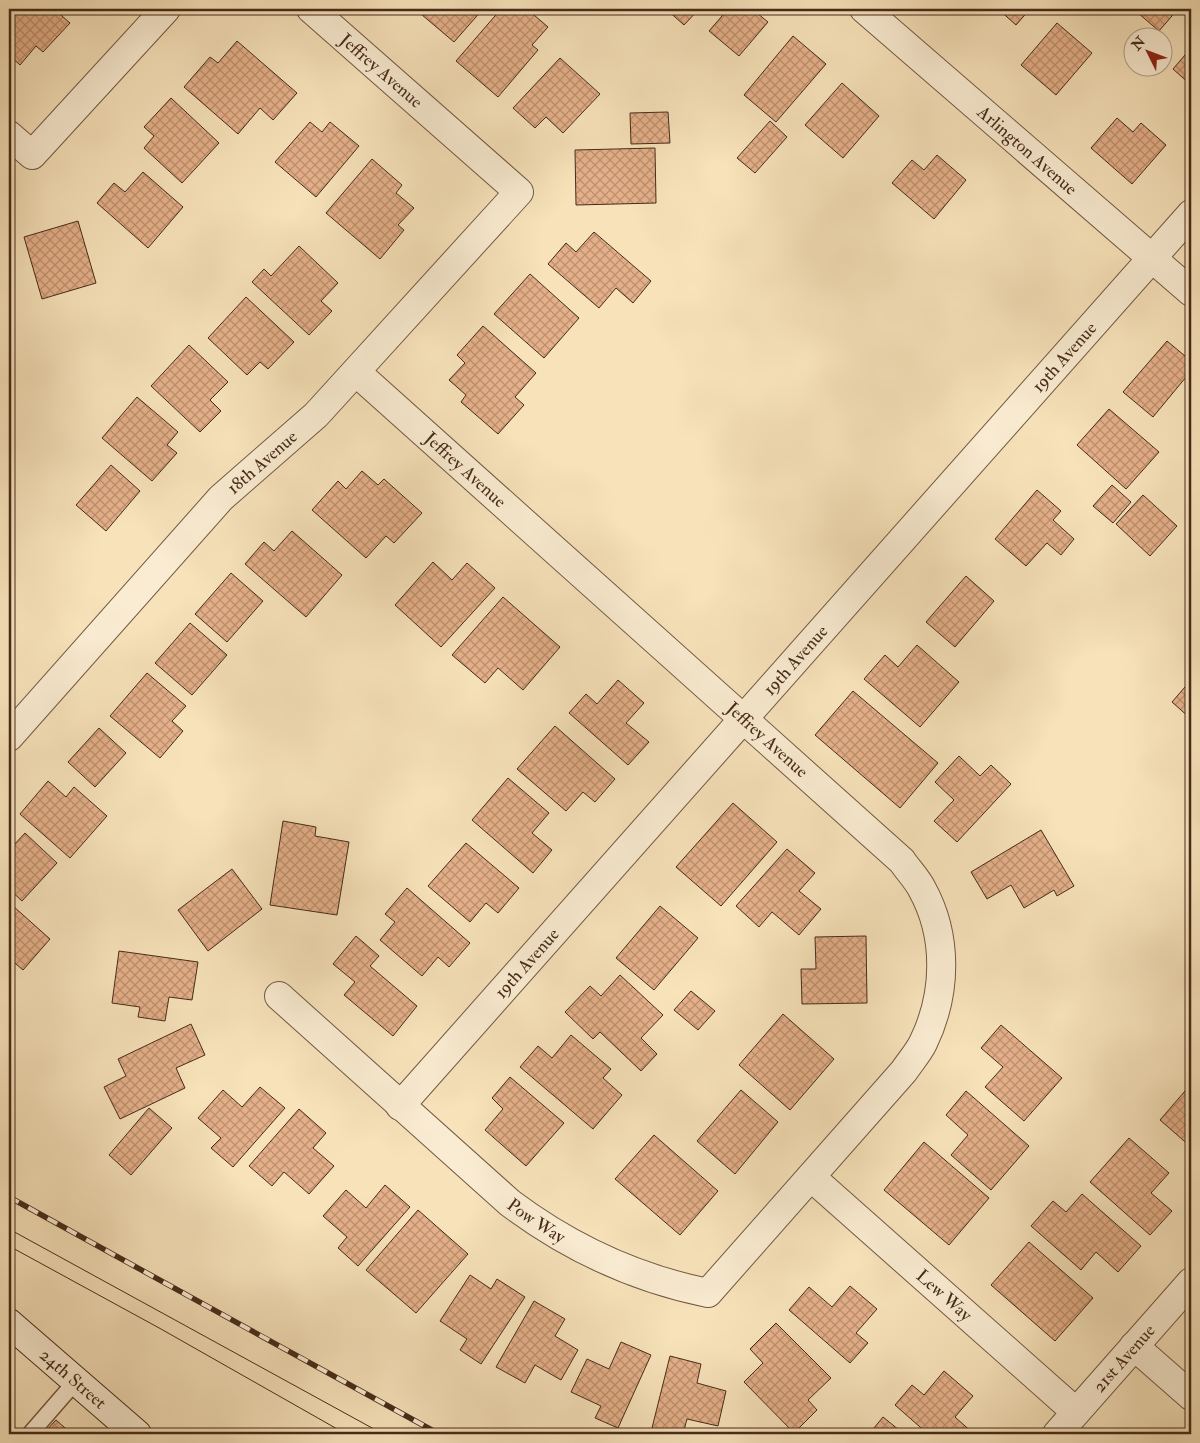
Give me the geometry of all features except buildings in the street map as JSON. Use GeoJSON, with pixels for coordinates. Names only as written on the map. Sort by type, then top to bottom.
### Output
{"type":"FeatureCollection","features":[{"type":"Feature","properties":{"kind":"street"},"geometry":{"type":"LineString","coordinates":[[9,135],[32,155],[166,9]]}},
{"type":"Feature","properties":{"kind":"street","name":"Jeffrey Avenue"},"geometry":{"type":"LineString","coordinates":[[311,9],[519,192]]}},
{"type":"Feature","properties":{"kind":"street","name":"Arlington Avenue"},"geometry":{"type":"LineString","coordinates":[[864,9],[1191,292]]}},
{"type":"Feature","properties":{"kind":"street","name":"18th Avenue"},"geometry":{"type":"LineString","coordinates":[[9,736],[222,498],[316,415],[519,192]]}},
{"type":"Feature","properties":{"kind":"street","name":"19th Avenue"},"geometry":{"type":"LineString","coordinates":[[400,1106],[1191,214]]}},
{"type":"Feature","properties":{"kind":"street","name":"Jeffrey Avenue"},"geometry":{"type":"LineString","coordinates":[[356,372],[902,861],[922,888],[940,940],[942,980],[936,1010],[923,1043],[904,1071],[811,1177]]}},
{"type":"Feature","properties":{"kind":"street","name":"Pow Way"},"geometry":{"type":"LineString","coordinates":[[279,996],[400,1106],[510,1202],[572,1245],[620,1268],[685,1288],[708,1292],[811,1177]]}},
{"type":"Feature","properties":{"kind":"street","name":"Lew Way"},"geometry":{"type":"LineString","coordinates":[[811,1177],[1076,1412]]}},
{"type":"Feature","properties":{"kind":"street","name":"21st Avenue"},"geometry":{"type":"LineString","coordinates":[[1056,1434],[1191,1282]]}},
{"type":"Feature","properties":{"kind":"street","name":"24th Street"},"geometry":{"type":"LineString","coordinates":[[9,1323],[137,1434]]}},
{"type":"Feature","properties":{"kind":"street"},"geometry":{"type":"LineString","coordinates":[[1134,1346],[1191,1396]]}},
{"type":"Feature","properties":{"kind":"lane"},"geometry":{"type":"LineString","coordinates":[[30,1434],[76,1381]]}},
{"type":"Feature","properties":{"kind":"tram line"},"geometry":{"type":"LineString","coordinates":[[9,1229],[383,1434]]}},
{"type":"Feature","properties":{"kind":"tram line"},"geometry":{"type":"LineString","coordinates":[[9,1246],[161,1329],[346,1434]]}},
{"type":"Feature","properties":{"kind":"railway"},"geometry":{"type":"LineString","coordinates":[[9,1197],[439,1434]]}}]}
